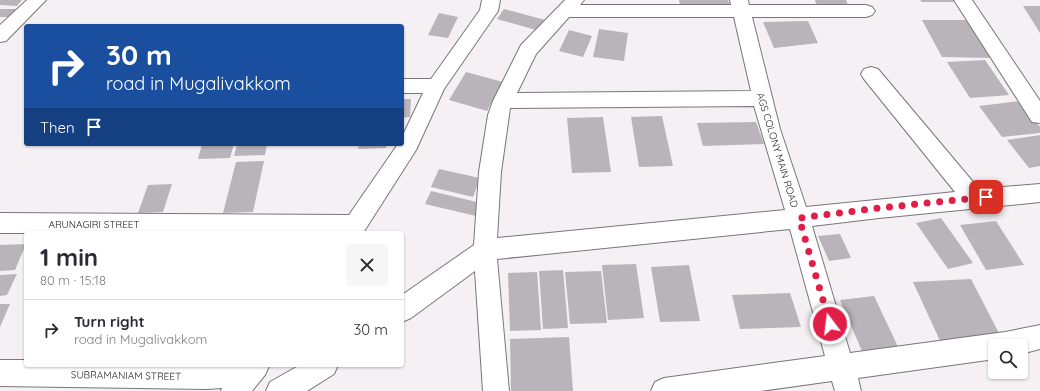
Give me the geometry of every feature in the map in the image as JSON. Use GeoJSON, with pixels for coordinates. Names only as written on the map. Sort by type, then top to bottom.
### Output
{"type":"FeatureCollection","features":[{"type":"Feature","properties":{"kind":"street"},"geometry":{"type":"LineString","coordinates":[[0,36],[37,0]]}},
{"type":"Feature","properties":{"kind":"street"},"geometry":{"type":"LineString","coordinates":[[353,229],[409,144],[436,86],[489,11],[491,0]]}},
{"type":"Feature","properties":{"kind":"street"},"geometry":{"type":"LineString","coordinates":[[963,0],[1039,116]]}},
{"type":"Feature","properties":{"kind":"street"},"geometry":{"type":"LineString","coordinates":[[496,391],[485,250],[490,172],[498,116],[503,101],[528,50],[569,6],[740,6],[866,11]]}},
{"type":"Feature","properties":{"kind":"street","name":"AGS COLONY MAIN ROAD"},"geometry":{"type":"LineString","coordinates":[[740,6],[770,129],[799,218],[845,379]]}},
{"type":"Feature","properties":{"kind":"street"},"geometry":{"type":"LineString","coordinates":[[871,74],[973,198]]}},
{"type":"Feature","properties":{"kind":"street"},"geometry":{"type":"LineString","coordinates":[[404,86],[436,86]]}},
{"type":"Feature","properties":{"kind":"street"},"geometry":{"type":"LineString","coordinates":[[503,101],[762,98]]}},
{"type":"Feature","properties":{"kind":"street"},"geometry":{"type":"LineString","coordinates":[[404,309],[485,250],[799,218],[973,198],[1040,193]]}},
{"type":"Feature","properties":{"kind":"street","name":"ARUNAGIRI STREET"},"geometry":{"type":"LineString","coordinates":[[0,223],[353,229]]}},
{"type":"Feature","properties":{"kind":"street"},"geometry":{"type":"LineString","coordinates":[[664,391],[845,379],[1040,337]]}},
{"type":"Feature","properties":{"kind":"street"},"geometry":{"type":"LineString","coordinates":[[279,391],[322,367]]}},
{"type":"Feature","properties":{"kind":"street"},"geometry":{"type":"LineString","coordinates":[[234,391],[254,369]]}},
{"type":"Feature","properties":{"kind":"street","name":"SUBRAMANIAM STREET"},"geometry":{"type":"LineString","coordinates":[[0,374],[207,376],[254,369]]}},
{"type":"Feature","properties":{"kind":"building"},"geometry":{"type":"Polygon","coordinates":[[[0,0],[22,0],[17,6],[0,5],[0,0]]]}},
{"type":"Feature","properties":{"kind":"building"},"geometry":{"type":"Polygon","coordinates":[[[679,0],[728,0],[731,8],[681,10],[679,0]]]}},
{"type":"Feature","properties":{"kind":"building"},"geometry":{"type":"Polygon","coordinates":[[[815,0],[846,0],[849,8],[817,6],[815,0]]]}},
{"type":"Feature","properties":{"kind":"building"},"geometry":{"type":"Polygon","coordinates":[[[920,0],[954,0],[955,2],[922,2],[920,0]]]}},
{"type":"Feature","properties":{"kind":"building"},"geometry":{"type":"Polygon","coordinates":[[[1023,6],[1040,6],[1040,33],[1023,6]]]}},
{"type":"Feature","properties":{"kind":"building"},"geometry":{"type":"Polygon","coordinates":[[[0,9],[17,9],[11,17],[0,17],[0,9]]]}},
{"type":"Feature","properties":{"kind":"building"},"geometry":{"type":"Polygon","coordinates":[[[504,9],[549,21],[543,32],[497,19],[504,9]]]}},
{"type":"Feature","properties":{"kind":"building"},"geometry":{"type":"Polygon","coordinates":[[[439,13],[458,17],[448,38],[428,35],[439,13]]]}},
{"type":"Feature","properties":{"kind":"building"},"geometry":{"type":"Polygon","coordinates":[[[922,20],[969,20],[992,58],[942,57],[922,20]]]}},
{"type":"Feature","properties":{"kind":"building"},"geometry":{"type":"Polygon","coordinates":[[[808,21],[818,43],[774,48],[763,22],[808,21]]]}},
{"type":"Feature","properties":{"kind":"building"},"geometry":{"type":"Polygon","coordinates":[[[599,29],[628,33],[624,61],[593,57],[599,29]]]}},
{"type":"Feature","properties":{"kind":"building"},"geometry":{"type":"Polygon","coordinates":[[[569,30],[592,36],[583,57],[559,51],[569,30]]]}},
{"type":"Feature","properties":{"kind":"building"},"geometry":{"type":"Polygon","coordinates":[[[985,60],[1009,95],[970,98],[947,62],[985,60]]]}},
{"type":"Feature","properties":{"kind":"building"},"geometry":{"type":"Polygon","coordinates":[[[466,72],[503,82],[487,111],[449,100],[466,72]]]}},
{"type":"Feature","properties":{"kind":"building"},"geometry":{"type":"Polygon","coordinates":[[[404,99],[411,99],[410,117],[404,118],[404,99]]]}},
{"type":"Feature","properties":{"kind":"building"},"geometry":{"type":"Polygon","coordinates":[[[1020,101],[1040,127],[1040,133],[1002,137],[979,106],[1020,101]]]}},
{"type":"Feature","properties":{"kind":"building"},"geometry":{"type":"Polygon","coordinates":[[[662,116],[673,166],[639,167],[631,117],[662,116]]]}},
{"type":"Feature","properties":{"kind":"building"},"geometry":{"type":"Polygon","coordinates":[[[603,117],[611,172],[572,173],[567,118],[603,117]]]}},
{"type":"Feature","properties":{"kind":"building"},"geometry":{"type":"Polygon","coordinates":[[[756,122],[764,144],[703,146],[697,123],[756,122]]]}},
{"type":"Feature","properties":{"kind":"building"},"geometry":{"type":"Polygon","coordinates":[[[1040,135],[1040,166],[1029,168],[1007,140],[1040,135]]]}},
{"type":"Feature","properties":{"kind":"building"},"geometry":{"type":"Polygon","coordinates":[[[201,146],[233,146],[230,158],[198,159],[201,146]]]}},
{"type":"Feature","properties":{"kind":"building"},"geometry":{"type":"Polygon","coordinates":[[[236,146],[267,146],[265,155],[234,156],[236,146]]]}},
{"type":"Feature","properties":{"kind":"building"},"geometry":{"type":"Polygon","coordinates":[[[359,146],[386,146],[386,148],[358,149],[359,146]]]}},
{"type":"Feature","properties":{"kind":"building"},"geometry":{"type":"Polygon","coordinates":[[[264,161],[253,212],[223,213],[236,162],[264,161]]]}},
{"type":"Feature","properties":{"kind":"building"},"geometry":{"type":"Polygon","coordinates":[[[439,169],[480,178],[473,197],[431,187],[439,169]]]}},
{"type":"Feature","properties":{"kind":"building"},"geometry":{"type":"Polygon","coordinates":[[[172,184],[163,212],[138,213],[148,185],[172,184]]]}},
{"type":"Feature","properties":{"kind":"building"},"geometry":{"type":"Polygon","coordinates":[[[431,191],[481,203],[476,216],[425,204],[431,191]]]}},
{"type":"Feature","properties":{"kind":"building"},"geometry":{"type":"Polygon","coordinates":[[[941,218],[973,263],[948,269],[916,223],[941,218]]]}},
{"type":"Feature","properties":{"kind":"building"},"geometry":{"type":"Polygon","coordinates":[[[996,221],[1024,265],[986,270],[960,225],[996,221]]]}},
{"type":"Feature","properties":{"kind":"building"},"geometry":{"type":"Polygon","coordinates":[[[840,234],[851,258],[829,261],[818,236],[840,234]]]}},
{"type":"Feature","properties":{"kind":"building"},"geometry":{"type":"Polygon","coordinates":[[[24,244],[24,249],[15,270],[0,271],[0,245],[24,244]]]}},
{"type":"Feature","properties":{"kind":"building"},"geometry":{"type":"Polygon","coordinates":[[[636,264],[644,318],[608,320],[602,265],[636,264]]]}},
{"type":"Feature","properties":{"kind":"building"},"geometry":{"type":"Polygon","coordinates":[[[689,265],[700,321],[660,322],[651,267],[689,265]]]}},
{"type":"Feature","properties":{"kind":"building"},"geometry":{"type":"Polygon","coordinates":[[[563,270],[568,328],[543,329],[539,271],[563,270]]]}},
{"type":"Feature","properties":{"kind":"building"},"geometry":{"type":"Polygon","coordinates":[[[601,271],[607,323],[570,324],[565,272],[601,271]]]}},
{"type":"Feature","properties":{"kind":"building"},"geometry":{"type":"Polygon","coordinates":[[[537,272],[541,330],[510,331],[508,273],[537,272]]]}},
{"type":"Feature","properties":{"kind":"building"},"geometry":{"type":"Polygon","coordinates":[[[17,274],[7,295],[0,296],[0,275],[17,274]]]}},
{"type":"Feature","properties":{"kind":"building"},"geometry":{"type":"Polygon","coordinates":[[[971,279],[1002,339],[941,343],[913,282],[971,279]]]}},
{"type":"Feature","properties":{"kind":"building"},"geometry":{"type":"Polygon","coordinates":[[[790,293],[801,327],[740,329],[732,295],[790,293]]]}},
{"type":"Feature","properties":{"kind":"building"},"geometry":{"type":"Polygon","coordinates":[[[874,296],[901,353],[865,358],[840,300],[874,296]]]}},
{"type":"Feature","properties":{"kind":"building"},"geometry":{"type":"Polygon","coordinates":[[[0,304],[10,304],[0,327],[0,304]]]}},
{"type":"Feature","properties":{"kind":"building"},"geometry":{"type":"Polygon","coordinates":[[[569,337],[573,391],[511,391],[510,339],[569,337]]]}},
{"type":"Feature","properties":{"kind":"route"},"geometry":{"type":"LineString","coordinates":[[830,324],[799,218],[986,197]]}}]}
